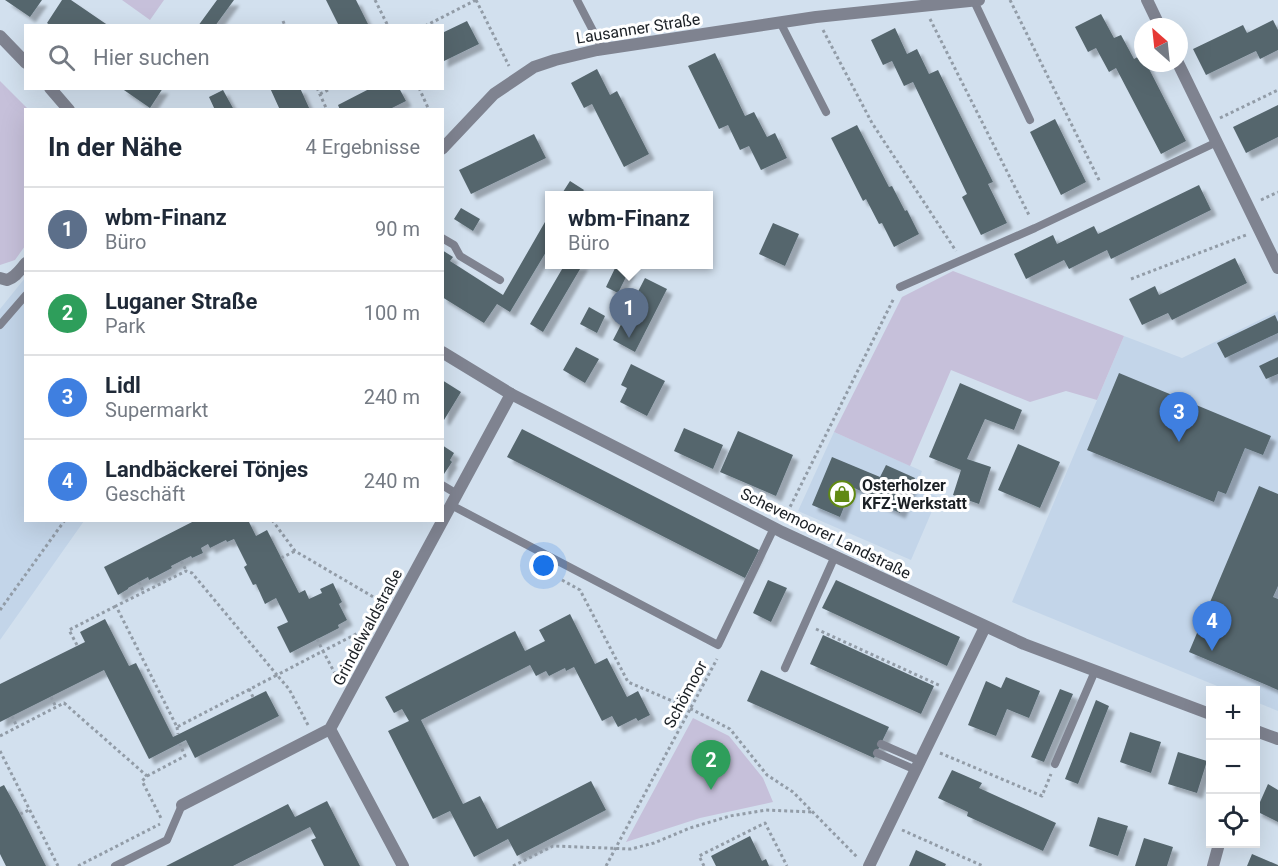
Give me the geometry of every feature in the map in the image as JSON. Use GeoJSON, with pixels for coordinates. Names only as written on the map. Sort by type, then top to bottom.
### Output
{"type":"FeatureCollection","features":[{"type":"Feature","properties":{"kind":"street","name":"Lausanner Straße"},"geometry":{"type":"LineString","coordinates":[[444,147],[494,94],[534,68],[555,60],[603,50],[879,5],[924,6],[979,0]]}},
{"type":"Feature","properties":{"kind":"street"},"geometry":{"type":"LineString","coordinates":[[1147,0],[1156,18]]}},
{"type":"Feature","properties":{"kind":"street"},"geometry":{"type":"LineString","coordinates":[[0,36],[24,61]]}},
{"type":"Feature","properties":{"kind":"street"},"geometry":{"type":"LineString","coordinates":[[1182,72],[1278,268]]}},
{"type":"Feature","properties":{"kind":"street"},"geometry":{"type":"LineString","coordinates":[[52,90],[67,108]]}},
{"type":"Feature","properties":{"kind":"street"},"geometry":{"type":"LineString","coordinates":[[0,278],[11,279],[24,265]]}},
{"type":"Feature","properties":{"kind":"street","name":"Schevemoorer Landstraße"},"geometry":{"type":"LineString","coordinates":[[444,353],[511,394],[778,530],[1024,644],[1206,713]]}},
{"type":"Feature","properties":{"kind":"street","name":"Grindelwaldstraße"},"geometry":{"type":"LineString","coordinates":[[444,514],[454,500],[511,394]]}},
{"type":"Feature","properties":{"kind":"street","name":"Grindelwaldstraße"},"geometry":{"type":"LineString","coordinates":[[330,729],[393,613],[438,522]]}},
{"type":"Feature","properties":{"kind":"street"},"geometry":{"type":"LineString","coordinates":[[869,866],[985,627]]}},
{"type":"Feature","properties":{"kind":"street"},"geometry":{"type":"LineString","coordinates":[[182,805],[330,729],[403,866]]}},
{"type":"Feature","properties":{"kind":"street"},"geometry":{"type":"LineString","coordinates":[[1260,732],[1278,739]]}},
{"type":"Feature","properties":{"kind":"street"},"geometry":{"type":"LineString","coordinates":[[1213,866],[1218,848]]}},
{"type":"Feature","properties":{"kind":"lane"},"geometry":{"type":"LineString","coordinates":[[577,0],[603,50]]}},
{"type":"Feature","properties":{"kind":"lane"},"geometry":{"type":"LineString","coordinates":[[974,1],[1030,120]]}},
{"type":"Feature","properties":{"kind":"lane"},"geometry":{"type":"LineString","coordinates":[[780,22],[826,112]]}},
{"type":"Feature","properties":{"kind":"lane"},"geometry":{"type":"LineString","coordinates":[[900,287],[1035,228],[1216,142]]}},
{"type":"Feature","properties":{"kind":"lane"},"geometry":{"type":"LineString","coordinates":[[444,239],[454,245],[460,256],[500,280]]}},
{"type":"Feature","properties":{"kind":"lane"},"geometry":{"type":"LineString","coordinates":[[0,325],[24,297]]}},
{"type":"Feature","properties":{"kind":"lane"},"geometry":{"type":"LineString","coordinates":[[444,488],[454,500],[718,645],[778,530]]}},
{"type":"Feature","properties":{"kind":"lane"},"geometry":{"type":"LineString","coordinates":[[784,668],[835,556]]}},
{"type":"Feature","properties":{"kind":"lane"},"geometry":{"type":"LineString","coordinates":[[1055,764],[1095,671]]}},
{"type":"Feature","properties":{"kind":"lane"},"geometry":{"type":"LineString","coordinates":[[881,744],[918,766]]}},
{"type":"Feature","properties":{"kind":"lane"},"geometry":{"type":"LineString","coordinates":[[877,753],[918,766]]}},
{"type":"Feature","properties":{"kind":"lane"},"geometry":{"type":"LineString","coordinates":[[117,866],[167,840],[182,805]]}},
{"type":"Feature","properties":{"kind":"path"},"geometry":{"type":"LineString","coordinates":[[375,0],[387,24]]}},
{"type":"Feature","properties":{"kind":"path"},"geometry":{"type":"LineString","coordinates":[[429,24],[476,0],[515,79]]}},
{"type":"Feature","properties":{"kind":"path"},"geometry":{"type":"LineString","coordinates":[[1010,0],[1106,194]]}},
{"type":"Feature","properties":{"kind":"path"},"geometry":{"type":"LineString","coordinates":[[924,6],[1035,228]]}},
{"type":"Feature","properties":{"kind":"path"},"geometry":{"type":"LineString","coordinates":[[816,17],[872,123],[962,260]]}},
{"type":"Feature","properties":{"kind":"path"},"geometry":{"type":"LineString","coordinates":[[318,90],[326,108]]}},
{"type":"Feature","properties":{"kind":"path"},"geometry":{"type":"LineString","coordinates":[[320,95],[329,90]]}},
{"type":"Feature","properties":{"kind":"path"},"geometry":{"type":"LineString","coordinates":[[420,90],[428,108]]}},
{"type":"Feature","properties":{"kind":"path"},"geometry":{"type":"LineString","coordinates":[[1208,124],[1278,90]]}},
{"type":"Feature","properties":{"kind":"path"},"geometry":{"type":"LineString","coordinates":[[1131,279],[1259,230]]}},
{"type":"Feature","properties":{"kind":"path"},"geometry":{"type":"LineString","coordinates":[[778,530],[900,287]]}},
{"type":"Feature","properties":{"kind":"path"},"geometry":{"type":"LineString","coordinates":[[0,610],[64,522]]}},
{"type":"Feature","properties":{"kind":"path"},"geometry":{"type":"LineString","coordinates":[[177,727],[393,613],[295,551],[273,522]]}},
{"type":"Feature","properties":{"kind":"path"},"geometry":{"type":"LineString","coordinates":[[281,558],[295,551]]}},
{"type":"Feature","properties":{"kind":"path"},"geometry":{"type":"LineString","coordinates":[[181,561],[186,571]]}},
{"type":"Feature","properties":{"kind":"path"},"geometry":{"type":"LineString","coordinates":[[77,645],[69,630],[186,571],[192,573],[289,689],[314,737]]}},
{"type":"Feature","properties":{"kind":"path"},"geometry":{"type":"LineString","coordinates":[[559,579],[580,590],[628,682],[691,709],[730,729],[767,774],[794,792],[858,858]]}},
{"type":"Feature","properties":{"kind":"path"},"geometry":{"type":"LineString","coordinates":[[139,582],[144,592]]}},
{"type":"Feature","properties":{"kind":"path"},"geometry":{"type":"LineString","coordinates":[[116,606],[177,727],[178,734]]}},
{"type":"Feature","properties":{"kind":"path"},"geometry":{"type":"LineString","coordinates":[[805,624],[954,692]]}},
{"type":"Feature","properties":{"kind":"path"},"geometry":{"type":"LineString","coordinates":[[317,639],[347,698]]}},
{"type":"Feature","properties":{"kind":"path","name":"Schömoor"},"geometry":{"type":"LineString","coordinates":[[606,866],[718,657]]}},
{"type":"Feature","properties":{"kind":"path"},"geometry":{"type":"LineString","coordinates":[[147,685],[154,682]]}},
{"type":"Feature","properties":{"kind":"path"},"geometry":{"type":"LineString","coordinates":[[249,689],[253,696]]}},
{"type":"Feature","properties":{"kind":"path"},"geometry":{"type":"LineString","coordinates":[[51,697],[57,707]]}},
{"type":"Feature","properties":{"kind":"path"},"geometry":{"type":"LineString","coordinates":[[0,736],[64,703],[147,776]]}},
{"type":"Feature","properties":{"kind":"path"},"geometry":{"type":"LineString","coordinates":[[164,717],[170,714]]}},
{"type":"Feature","properties":{"kind":"path"},"geometry":{"type":"LineString","coordinates":[[12,716],[17,727]]}},
{"type":"Feature","properties":{"kind":"path"},"geometry":{"type":"LineString","coordinates":[[197,716],[201,723]]}},
{"type":"Feature","properties":{"kind":"path"},"geometry":{"type":"LineString","coordinates":[[78,866],[163,822],[142,781],[147,776],[185,756],[180,744]]}},
{"type":"Feature","properties":{"kind":"path"},"geometry":{"type":"LineString","coordinates":[[927,747],[1042,796],[1055,764]]}},
{"type":"Feature","properties":{"kind":"path"},"geometry":{"type":"LineString","coordinates":[[0,751],[58,866]]}},
{"type":"Feature","properties":{"kind":"path"},"geometry":{"type":"LineString","coordinates":[[20,814],[30,809]]}},
{"type":"Feature","properties":{"kind":"path"},"geometry":{"type":"LineString","coordinates":[[513,866],[553,846],[632,849],[730,816],[766,810],[815,812]]}},
{"type":"Feature","properties":{"kind":"path"},"geometry":{"type":"LineString","coordinates":[[704,866],[699,856],[765,823],[786,866]]}},
{"type":"Feature","properties":{"kind":"path"},"geometry":{"type":"LineString","coordinates":[[890,824],[983,866]]}},
{"type":"Feature","properties":{"kind":"shaded area"},"geometry":{"type":"Polygon","coordinates":[[[122,0],[164,0],[150,20],[122,0]]]}},
{"type":"Feature","properties":{"kind":"shaded area"},"geometry":{"type":"Polygon","coordinates":[[[0,81],[27,108],[24,108],[24,247],[15,260],[0,265],[0,81]]]}},
{"type":"Feature","properties":{"kind":"shaded area"},"geometry":{"type":"Polygon","coordinates":[[[953,271],[1124,336],[1097,400],[1066,391],[1030,402],[951,370],[910,466],[834,432],[902,297],[953,271]]]}},
{"type":"Feature","properties":{"kind":"shaded area"},"geometry":{"type":"Polygon","coordinates":[[[24,279],[24,522],[83,522],[0,640],[0,309],[24,279]]]}},
{"type":"Feature","properties":{"kind":"shaded area"},"geometry":{"type":"Polygon","coordinates":[[[1278,311],[1278,711],[1260,704],[1260,686],[1217,686],[1012,602],[1124,336],[1182,358],[1278,311]]]}},
{"type":"Feature","properties":{"kind":"shaded area"},"geometry":{"type":"Polygon","coordinates":[[[834,432],[922,471],[916,487],[938,497],[911,560],[798,511],[834,432]]]}},
{"type":"Feature","properties":{"kind":"shaded area"},"geometry":{"type":"Polygon","coordinates":[[[693,718],[729,736],[763,778],[773,802],[700,818],[626,842],[693,718]]]}},
{"type":"Feature","properties":{"kind":"building"},"geometry":{"type":"Polygon","coordinates":[[[5,0],[42,0],[30,17],[5,0]]]}},
{"type":"Feature","properties":{"kind":"building"},"geometry":{"type":"Polygon","coordinates":[[[62,0],[71,0],[106,24],[48,24],[62,0]]]}},
{"type":"Feature","properties":{"kind":"building"},"geometry":{"type":"Polygon","coordinates":[[[217,0],[234,0],[216,24],[199,24],[217,0]]]}},
{"type":"Feature","properties":{"kind":"building"},"geometry":{"type":"Polygon","coordinates":[[[326,0],[356,0],[368,24],[338,24],[326,0]]]}},
{"type":"Feature","properties":{"kind":"building"},"geometry":{"type":"Polygon","coordinates":[[[1101,14],[1114,38],[1121,35],[1134,59],[1134,72],[1151,72],[1186,141],[1161,154],[1116,68],[1109,72],[1096,48],[1088,52],[1075,27],[1101,14]]]}},
{"type":"Feature","properties":{"kind":"building"},"geometry":{"type":"Polygon","coordinates":[[[1273,20],[1278,30],[1278,50],[1260,59],[1256,51],[1206,75],[1193,49],[1243,25],[1247,33],[1273,20]]]}},
{"type":"Feature","properties":{"kind":"building"},"geometry":{"type":"Polygon","coordinates":[[[467,21],[479,44],[444,61],[444,32],[467,21]]]}},
{"type":"Feature","properties":{"kind":"building"},"geometry":{"type":"Polygon","coordinates":[[[895,28],[907,54],[917,49],[929,74],[938,70],[993,182],[988,184],[1007,223],[981,235],[962,197],[967,194],[913,82],[904,86],[892,61],[883,65],[871,40],[895,28]]]}},
{"type":"Feature","properties":{"kind":"building"},"geometry":{"type":"Polygon","coordinates":[[[715,53],[745,116],[754,112],[767,137],[775,133],[787,158],[761,170],[749,146],[740,150],[728,125],[719,129],[688,66],[715,53]]]}},
{"type":"Feature","properties":{"kind":"building"},"geometry":{"type":"Polygon","coordinates":[[[597,69],[610,95],[617,91],[649,154],[624,167],[592,104],[584,108],[571,83],[597,69]]]}},
{"type":"Feature","properties":{"kind":"building"},"geometry":{"type":"Polygon","coordinates":[[[124,90],[162,90],[150,108],[124,90]]]}},
{"type":"Feature","properties":{"kind":"building"},"geometry":{"type":"Polygon","coordinates":[[[223,90],[233,108],[214,108],[209,97],[223,90]]]}},
{"type":"Feature","properties":{"kind":"building"},"geometry":{"type":"Polygon","coordinates":[[[271,90],[301,90],[309,108],[279,108],[271,90]]]}},
{"type":"Feature","properties":{"kind":"building"},"geometry":{"type":"Polygon","coordinates":[[[367,90],[400,90],[406,101],[392,108],[339,108],[338,105],[367,90]]]}},
{"type":"Feature","properties":{"kind":"building"},"geometry":{"type":"Polygon","coordinates":[[[1278,105],[1278,137],[1246,153],[1233,127],[1278,105]]]}},
{"type":"Feature","properties":{"kind":"building"},"geometry":{"type":"Polygon","coordinates":[[[1055,119],[1086,182],[1061,195],[1030,132],[1055,119]]]}},
{"type":"Feature","properties":{"kind":"building"},"geometry":{"type":"Polygon","coordinates":[[[857,125],[889,187],[892,186],[919,234],[894,247],[866,199],[863,201],[831,138],[857,125]]]}},
{"type":"Feature","properties":{"kind":"building"},"geometry":{"type":"Polygon","coordinates":[[[534,134],[546,158],[471,194],[459,170],[534,134]]]}},
{"type":"Feature","properties":{"kind":"building"},"geometry":{"type":"Polygon","coordinates":[[[570,181],[584,190],[583,191],[564,191],[570,181]]]}},
{"type":"Feature","properties":{"kind":"building"},"geometry":{"type":"Polygon","coordinates":[[[1199,185],[1211,210],[1111,259],[1107,250],[1069,269],[1064,260],[1026,279],[1014,254],[1053,235],[1057,244],[1094,226],[1098,234],[1199,185]]]}},
{"type":"Feature","properties":{"kind":"building"},"geometry":{"type":"Polygon","coordinates":[[[461,208],[480,219],[473,231],[454,219],[461,208]]]}},
{"type":"Feature","properties":{"kind":"building"},"geometry":{"type":"Polygon","coordinates":[[[545,222],[545,254],[510,312],[497,304],[484,323],[444,298],[444,251],[453,257],[450,261],[503,295],[545,222]]]}},
{"type":"Feature","properties":{"kind":"building"},"geometry":{"type":"Polygon","coordinates":[[[773,223],[799,234],[785,266],[759,254],[773,223]]]}},
{"type":"Feature","properties":{"kind":"building"},"geometry":{"type":"Polygon","coordinates":[[[1235,258],[1247,283],[1172,320],[1168,313],[1142,325],[1129,299],[1155,286],[1159,295],[1235,258]]]}},
{"type":"Feature","properties":{"kind":"building"},"geometry":{"type":"Polygon","coordinates":[[[562,269],[580,269],[543,332],[530,324],[562,269]]]}},
{"type":"Feature","properties":{"kind":"building"},"geometry":{"type":"Polygon","coordinates":[[[615,269],[630,269],[618,293],[606,287],[615,269]]]}},
{"type":"Feature","properties":{"kind":"building"},"geometry":{"type":"Polygon","coordinates":[[[645,278],[667,289],[635,352],[613,340],[645,278]]]}},
{"type":"Feature","properties":{"kind":"building"},"geometry":{"type":"Polygon","coordinates":[[[589,307],[605,316],[597,333],[580,324],[589,307]]]}},
{"type":"Feature","properties":{"kind":"building"},"geometry":{"type":"Polygon","coordinates":[[[1275,315],[1278,322],[1278,333],[1225,358],[1217,343],[1275,315]]]}},
{"type":"Feature","properties":{"kind":"building"},"geometry":{"type":"Polygon","coordinates":[[[576,347],[599,359],[585,383],[563,370],[576,347]]]}},
{"type":"Feature","properties":{"kind":"building"},"geometry":{"type":"Polygon","coordinates":[[[1278,357],[1278,374],[1266,379],[1259,366],[1278,357]]]}},
{"type":"Feature","properties":{"kind":"building"},"geometry":{"type":"Polygon","coordinates":[[[631,364],[665,381],[647,416],[620,402],[627,388],[621,385],[631,364]]]}},
{"type":"Feature","properties":{"kind":"building"},"geometry":{"type":"Polygon","coordinates":[[[1119,373],[1271,436],[1263,455],[1245,448],[1226,494],[1218,491],[1214,502],[1087,450],[1119,373]]]}},
{"type":"Feature","properties":{"kind":"building"},"geometry":{"type":"Polygon","coordinates":[[[444,381],[461,392],[444,420],[444,381]]]}},
{"type":"Feature","properties":{"kind":"building"},"geometry":{"type":"Polygon","coordinates":[[[960,383],[1022,410],[1014,430],[985,419],[967,459],[991,467],[979,504],[953,495],[961,470],[929,457],[960,383]]]}},
{"type":"Feature","properties":{"kind":"building"},"geometry":{"type":"Polygon","coordinates":[[[684,428],[723,445],[713,469],[674,451],[684,428]]]}},
{"type":"Feature","properties":{"kind":"building"},"geometry":{"type":"Polygon","coordinates":[[[522,429],[759,550],[745,578],[507,457],[522,429]]]}},
{"type":"Feature","properties":{"kind":"building"},"geometry":{"type":"Polygon","coordinates":[[[738,431],[793,455],[776,496],[720,472],[738,431]]]}},
{"type":"Feature","properties":{"kind":"building"},"geometry":{"type":"Polygon","coordinates":[[[1018,444],[1060,462],[1040,508],[998,490],[1018,444]]]}},
{"type":"Feature","properties":{"kind":"building"},"geometry":{"type":"Polygon","coordinates":[[[444,446],[454,453],[450,460],[452,462],[444,474],[444,446]]]}},
{"type":"Feature","properties":{"kind":"building"},"geometry":{"type":"Polygon","coordinates":[[[832,457],[880,477],[886,465],[915,478],[900,513],[871,500],[872,496],[852,487],[840,517],[812,505],[832,457]]]}},
{"type":"Feature","properties":{"kind":"building"},"geometry":{"type":"Polygon","coordinates":[[[1259,486],[1278,494],[1278,586],[1273,597],[1278,599],[1278,690],[1189,652],[1259,486]]]}},
{"type":"Feature","properties":{"kind":"building"},"geometry":{"type":"Polygon","coordinates":[[[192,522],[249,522],[256,536],[267,530],[299,593],[305,590],[309,599],[322,593],[320,589],[333,583],[342,602],[339,604],[347,620],[338,625],[339,628],[290,653],[277,627],[288,622],[276,598],[265,604],[256,584],[253,585],[244,567],[247,565],[234,539],[227,542],[226,540],[210,548],[208,544],[201,548],[203,553],[171,566],[172,568],[149,580],[148,577],[118,595],[104,567],[192,522]]]}},
{"type":"Feature","properties":{"kind":"building"},"geometry":{"type":"Polygon","coordinates":[[[768,580],[787,588],[771,622],[753,613],[768,580]]]}},
{"type":"Feature","properties":{"kind":"building"},"geometry":{"type":"Polygon","coordinates":[[[836,580],[960,637],[947,666],[822,608],[836,580]]]}},
{"type":"Feature","properties":{"kind":"building"},"geometry":{"type":"Polygon","coordinates":[[[570,614],[595,664],[607,658],[627,697],[638,691],[650,715],[638,721],[636,718],[618,727],[612,716],[602,721],[574,667],[566,671],[565,668],[549,676],[546,671],[536,676],[530,665],[421,720],[463,804],[480,796],[497,829],[591,781],[606,810],[517,856],[508,839],[474,857],[450,811],[433,819],[388,731],[409,721],[402,709],[394,713],[385,697],[515,631],[525,651],[545,641],[539,630],[570,614]]]}},
{"type":"Feature","properties":{"kind":"building"},"geometry":{"type":"Polygon","coordinates":[[[105,619],[129,666],[136,663],[173,737],[266,691],[279,716],[195,758],[186,740],[149,759],[104,670],[0,722],[0,684],[85,642],[80,632],[105,619]]]}},
{"type":"Feature","properties":{"kind":"building"},"geometry":{"type":"Polygon","coordinates":[[[823,635],[934,686],[921,714],[810,664],[823,635]]]}},
{"type":"Feature","properties":{"kind":"building"},"geometry":{"type":"Polygon","coordinates":[[[761,670],[889,727],[874,758],[747,701],[761,670]]]}},
{"type":"Feature","properties":{"kind":"building"},"geometry":{"type":"Polygon","coordinates":[[[1006,677],[1040,691],[1029,718],[1007,709],[996,736],[968,725],[986,681],[1001,688],[1006,677]]]}},
{"type":"Feature","properties":{"kind":"building"},"geometry":{"type":"Polygon","coordinates":[[[1060,689],[1073,694],[1044,762],[1031,757],[1060,689]]]}},
{"type":"Feature","properties":{"kind":"building"},"geometry":{"type":"Polygon","coordinates":[[[1096,700],[1109,706],[1078,784],[1065,779],[1096,700]]]}},
{"type":"Feature","properties":{"kind":"building"},"geometry":{"type":"Polygon","coordinates":[[[1130,732],[1161,742],[1151,773],[1120,762],[1130,732]]]}},
{"type":"Feature","properties":{"kind":"building"},"geometry":{"type":"Polygon","coordinates":[[[1178,752],[1206,761],[1197,793],[1168,784],[1178,752]]]}},
{"type":"Feature","properties":{"kind":"building"},"geometry":{"type":"Polygon","coordinates":[[[952,770],[982,783],[979,788],[1056,823],[1043,851],[967,816],[968,812],[938,798],[952,770]]]}},
{"type":"Feature","properties":{"kind":"building"},"geometry":{"type":"Polygon","coordinates":[[[1268,784],[1278,790],[1278,822],[1260,813],[1260,802],[1268,784]]]}},
{"type":"Feature","properties":{"kind":"building"},"geometry":{"type":"Polygon","coordinates":[[[4,785],[46,866],[6,866],[0,854],[0,787],[4,785]]]}},
{"type":"Feature","properties":{"kind":"building"},"geometry":{"type":"Polygon","coordinates":[[[327,801],[360,866],[324,866],[311,840],[316,838],[310,827],[233,866],[166,866],[288,804],[295,817],[327,801]]]}},
{"type":"Feature","properties":{"kind":"building"},"geometry":{"type":"Polygon","coordinates":[[[1098,817],[1128,826],[1118,856],[1089,846],[1098,817]]]}},
{"type":"Feature","properties":{"kind":"building"},"geometry":{"type":"Polygon","coordinates":[[[750,836],[762,861],[766,859],[769,866],[716,866],[711,856],[750,836]]]}},
{"type":"Feature","properties":{"kind":"building"},"geometry":{"type":"Polygon","coordinates":[[[1144,838],[1173,847],[1167,866],[1135,866],[1144,838]]]}},
{"type":"Feature","properties":{"kind":"building"},"geometry":{"type":"Polygon","coordinates":[[[916,850],[946,864],[945,866],[909,866],[916,850]]]}},
{"type":"Feature","properties":{"kind":"building"},"geometry":{"type":"Polygon","coordinates":[[[1252,854],[1278,865],[1278,866],[1247,866],[1252,854]]]}},
{"type":"Feature","properties":{"kind":"place","name":"wbm-Finanz"},"geometry":{"type":"Point","coordinates":[629,338]}},
{"type":"Feature","properties":{"kind":"place","name":"Lidl"},"geometry":{"type":"Point","coordinates":[1179,442]}},
{"type":"Feature","properties":{"kind":"place","name":"Osterholzer KFZ-Werkstatt"},"geometry":{"type":"Point","coordinates":[842,494]}},
{"type":"Feature","properties":{"kind":"place","name":"Landbäckerei Tönjes"},"geometry":{"type":"Point","coordinates":[1212,651]}},
{"type":"Feature","properties":{"kind":"place","name":"Luganer Straße"},"geometry":{"type":"Point","coordinates":[711,790]}}]}
